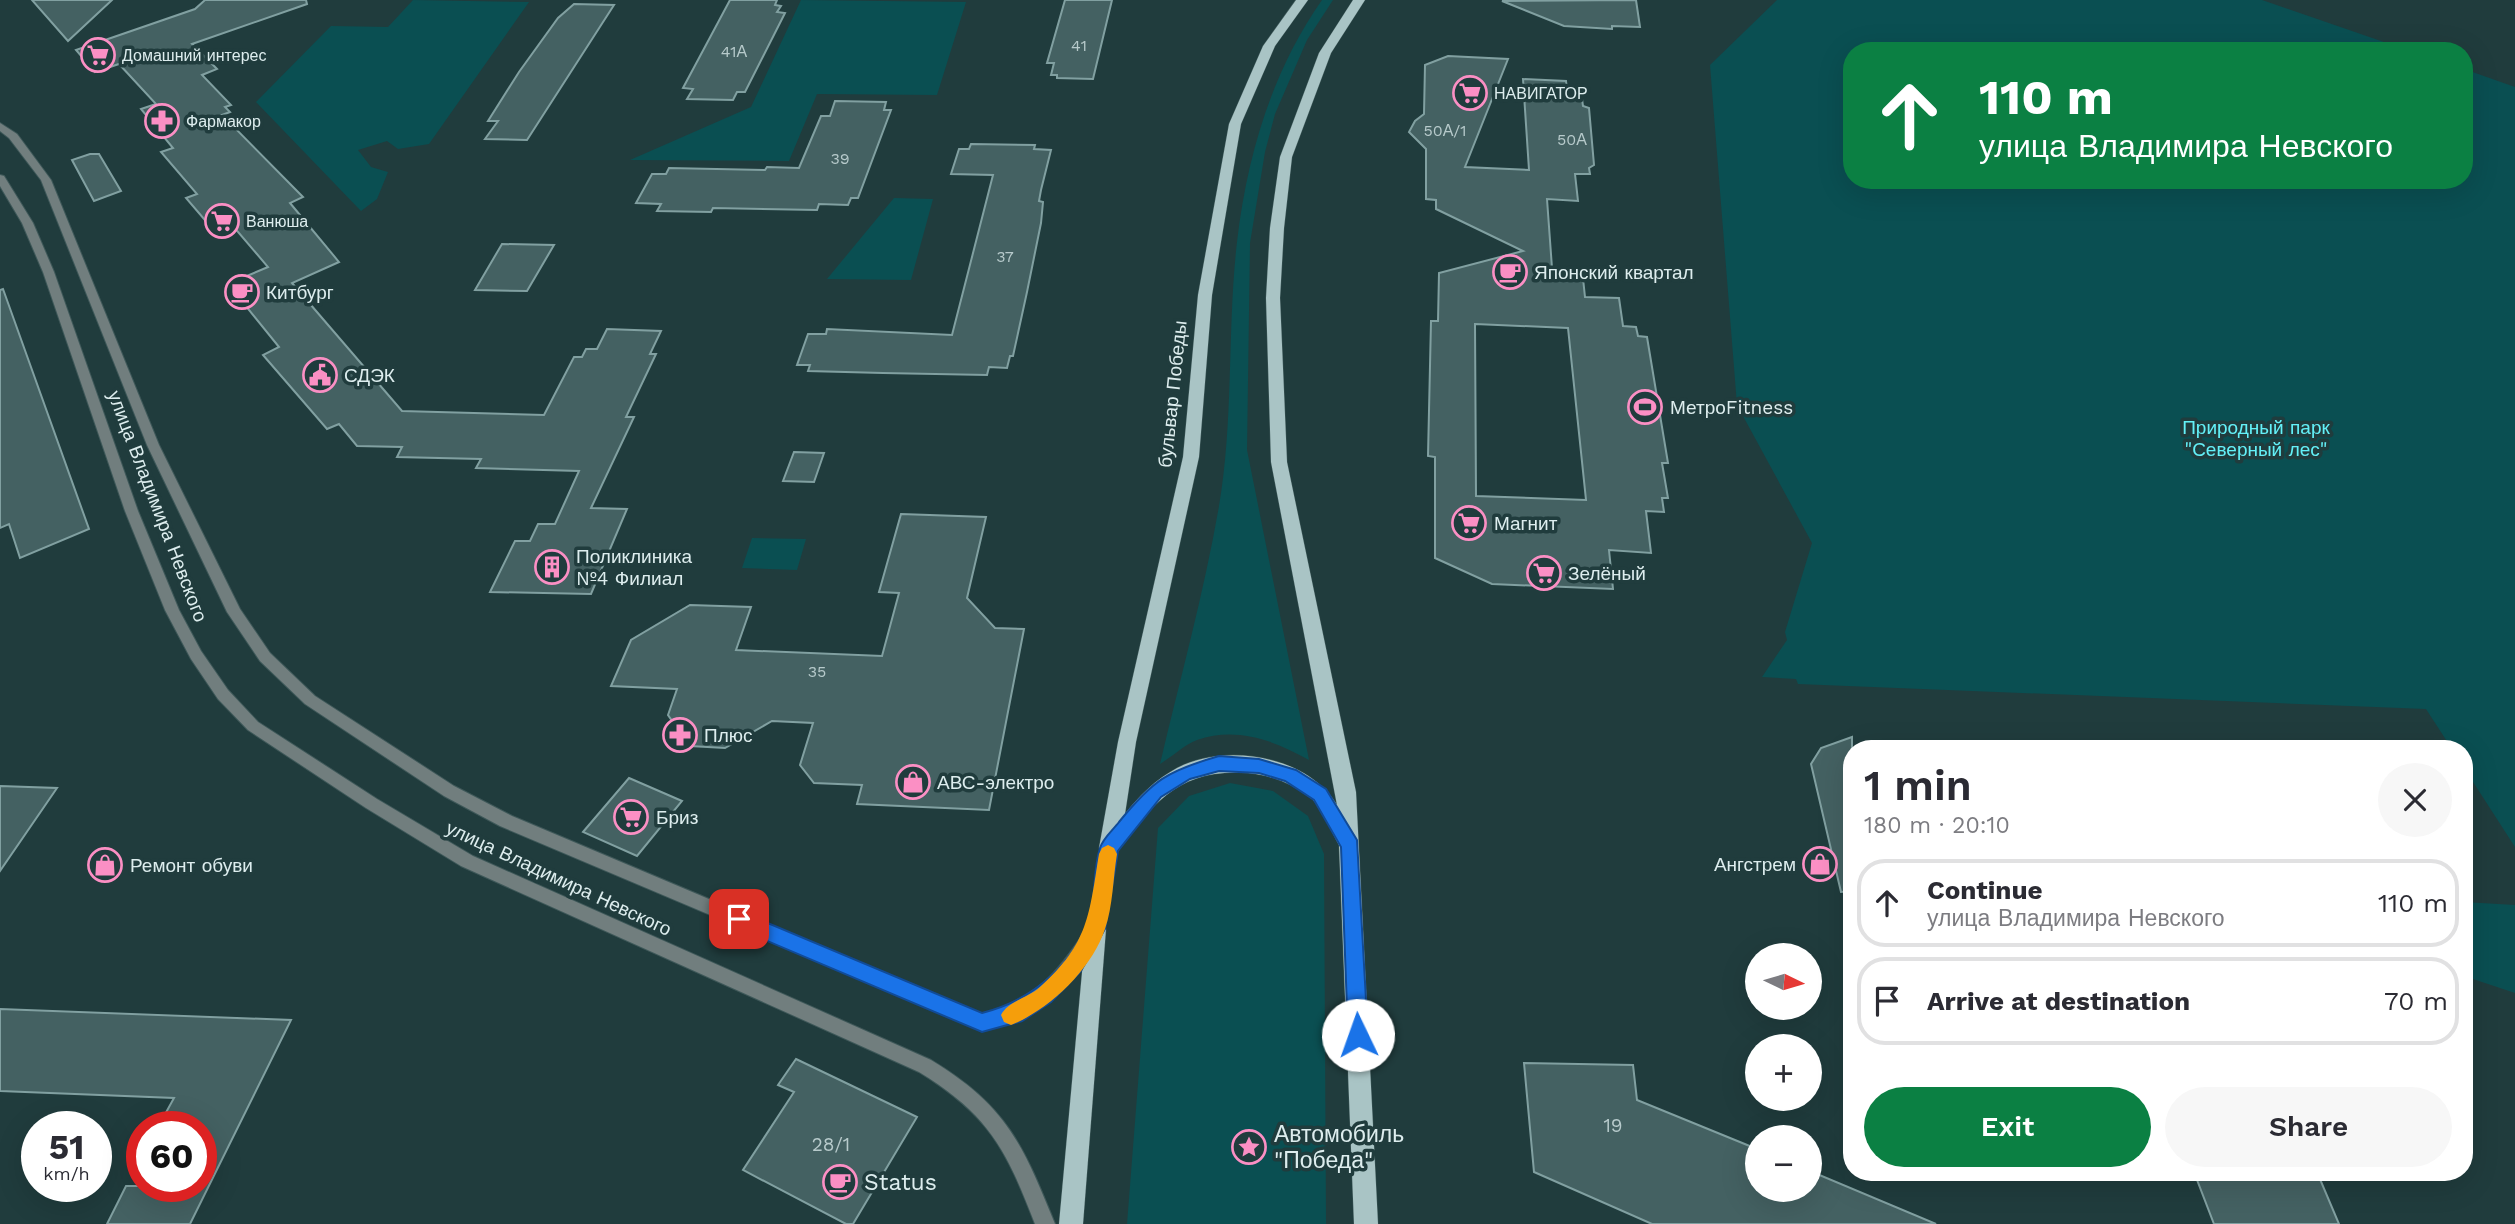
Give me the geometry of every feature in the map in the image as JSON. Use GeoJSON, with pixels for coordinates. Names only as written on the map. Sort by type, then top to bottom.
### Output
{"type":"FeatureCollection","features":[{"type":"Feature","properties":{"kind":"main road","name":"бульвар Победы"},"geometry":{"type":"LineString","coordinates":[[1071,1224],[1096,929],[1127,742],[1191,457],[1205,295],[1235,124],[1269,46],[1302,0]]}},
{"type":"Feature","properties":{"kind":"main road"},"geometry":{"type":"LineString","coordinates":[[1359,0],[1325,53],[1286,157],[1273,298],[1279,462],[1346,792],[1366,1224]]}},
{"type":"Feature","properties":{"kind":"main road"},"geometry":{"type":"LineString","coordinates":[[1109,848],[1155,792],[1185,773],[1219,763],[1259,766],[1290,775],[1320,794],[1350,846]]}},
{"type":"Feature","properties":{"kind":"street","name":"улица Владимира Невского"},"geometry":{"type":"LineString","coordinates":[[0,126],[13,136],[46,180],[153,445],[234,612],[265,657],[310,699],[449,791],[506,821],[982,1022],[1015,1014],[1045,996],[1074,965],[1096,929]]}},
{"type":"Feature","properties":{"kind":"street","name":"улица Владимира Невского"},"geometry":{"type":"LineString","coordinates":[[0,178],[12,194],[37,244],[145,542],[179,626],[211,679],[253,725],[402,825],[467,861],[925,1066],[960,1085],[993,1119],[1019,1159],[1045,1224]]}},
{"type":"Feature","properties":{"kind":"green space"},"geometry":{"type":"Polygon","coordinates":[[[413,0],[529,2],[429,144],[398,149],[387,141],[358,150],[371,167],[388,172],[377,199],[361,211],[256,102],[331,26],[388,27],[413,0]]]}},
{"type":"Feature","properties":{"kind":"green space"},"geometry":{"type":"Polygon","coordinates":[[[801,0],[966,2],[937,95],[817,94],[789,161],[630,160],[751,107],[801,0]]]}},
{"type":"Feature","properties":{"kind":"green space"},"geometry":{"type":"Polygon","coordinates":[[[1322,0],[1333,0],[1307,40],[1275,114],[1265,152],[1250,243],[1247,450],[1309,760],[1269,742],[1241,735],[1227,735],[1192,742],[1160,764],[1199,603],[1224,473],[1234,275],[1247,178],[1264,115],[1276,85],[1304,27],[1322,0]]]}},
{"type":"Feature","properties":{"kind":"green space","name":"Природный парк \"Северный лес\""},"geometry":{"type":"Polygon","coordinates":[[[1777,0],[2262,0],[2384,42],[1843,42],[1843,189],[2473,189],[2473,72],[2515,87],[2515,847],[2473,782],[2473,740],[2446,740],[2426,709],[1798,684],[1796,679],[1762,677],[1787,640],[1785,632],[1812,543],[1737,405],[1710,65],[1777,0]]]}},
{"type":"Feature","properties":{"kind":"green space"},"geometry":{"type":"Polygon","coordinates":[[[894,198],[933,199],[911,280],[827,279],[894,198]]]}},
{"type":"Feature","properties":{"kind":"green space"},"geometry":{"type":"Polygon","coordinates":[[[752,538],[806,539],[797,570],[742,568],[752,538]]]}},
{"type":"Feature","properties":{"kind":"green space"},"geometry":{"type":"Polygon","coordinates":[[[1230,783],[1273,791],[1308,816],[1324,854],[1326,1224],[1127,1224],[1158,828],[1189,796],[1230,783]]]}},
{"type":"Feature","properties":{"kind":"green space"},"geometry":{"type":"Polygon","coordinates":[[[2473,903],[2515,905],[2515,993],[2473,979],[2473,903]]]}},
{"type":"Feature","properties":{"kind":"building"},"geometry":{"type":"Polygon","coordinates":[[[32,0],[112,0],[68,41],[32,0]]]}},
{"type":"Feature","properties":{"kind":"building"},"geometry":{"type":"Polygon","coordinates":[[[205,0],[306,0],[307,4],[192,44],[217,69],[202,75],[231,105],[225,107],[230,112],[222,115],[303,197],[290,203],[339,262],[292,283],[402,411],[544,415],[574,357],[582,357],[586,349],[597,349],[607,329],[661,331],[650,354],[656,354],[626,417],[634,417],[591,508],[627,509],[591,594],[490,592],[515,541],[530,541],[538,524],[555,524],[579,471],[476,468],[481,459],[397,457],[402,447],[357,446],[339,424],[327,429],[263,355],[279,347],[228,284],[268,267],[233,226],[216,233],[186,198],[197,194],[161,152],[173,148],[141,109],[156,104],[119,64],[95,72],[76,50],[195,9],[205,0]]]}},
{"type":"Feature","properties":{"kind":"building"},"geometry":{"type":"Polygon","coordinates":[[[730,0],[777,0],[775,5],[781,6],[777,12],[785,13],[745,92],[737,92],[733,100],[687,99],[693,89],[683,88],[730,0]]]}},
{"type":"Feature","properties":{"kind":"building"},"geometry":{"type":"Polygon","coordinates":[[[1065,0],[1112,0],[1093,79],[1057,78],[1057,75],[1051,75],[1054,63],[1047,63],[1065,0]]]}},
{"type":"Feature","properties":{"kind":"building"},"geometry":{"type":"Polygon","coordinates":[[[1636,0],[1640,27],[1612,26],[1612,29],[1564,26],[1502,1],[1636,0]]]}},
{"type":"Feature","properties":{"kind":"building"},"geometry":{"type":"Polygon","coordinates":[[[574,4],[614,5],[527,140],[485,139],[498,121],[488,121],[519,72],[558,18],[574,4]]]}},
{"type":"Feature","properties":{"kind":"building"},"geometry":{"type":"Polygon","coordinates":[[[1448,56],[1508,59],[1465,167],[1529,170],[1523,79],[1566,81],[1568,99],[1582,99],[1583,106],[1589,108],[1594,165],[1589,168],[1590,174],[1575,174],[1578,201],[1547,199],[1552,268],[1582,269],[1585,297],[1619,298],[1623,326],[1636,327],[1638,336],[1647,337],[1668,463],[1662,463],[1668,498],[1662,498],[1664,512],[1646,511],[1651,553],[1609,550],[1613,589],[1492,584],[1435,558],[1435,457],[1428,456],[1431,321],[1438,321],[1439,273],[1523,251],[1436,209],[1436,200],[1426,199],[1426,149],[1409,132],[1415,121],[1424,114],[1425,65],[1448,56]],[[1475,324],[1476,496],[1586,500],[1568,328],[1475,324]]]}},
{"type":"Feature","properties":{"kind":"building"},"geometry":{"type":"Polygon","coordinates":[[[835,101],[886,102],[884,110],[891,110],[858,198],[851,198],[848,205],[819,204],[817,210],[713,208],[711,212],[657,211],[661,204],[636,203],[652,174],[666,174],[669,168],[799,168],[821,116],[830,116],[835,101]]]}},
{"type":"Feature","properties":{"kind":"building"},"geometry":{"type":"Polygon","coordinates":[[[971,144],[1035,145],[1034,149],[1051,150],[1039,201],[1043,202],[1041,223],[1013,356],[1010,356],[1007,368],[989,367],[987,375],[808,371],[810,365],[797,365],[808,334],[826,334],[827,329],[952,335],[993,175],[951,174],[959,149],[969,149],[971,144]]]}},
{"type":"Feature","properties":{"kind":"building"},"geometry":{"type":"Polygon","coordinates":[[[99,154],[121,191],[94,201],[72,160],[99,154]]]}},
{"type":"Feature","properties":{"kind":"building"},"geometry":{"type":"Polygon","coordinates":[[[502,244],[554,245],[527,291],[475,290],[502,244]]]}},
{"type":"Feature","properties":{"kind":"building"},"geometry":{"type":"Polygon","coordinates":[[[3,289],[89,529],[20,558],[9,524],[0,528],[0,290],[3,289]]]}},
{"type":"Feature","properties":{"kind":"building"},"geometry":{"type":"Polygon","coordinates":[[[794,452],[824,453],[814,482],[783,481],[794,452]]]}},
{"type":"Feature","properties":{"kind":"building"},"geometry":{"type":"Polygon","coordinates":[[[901,514],[986,517],[967,598],[995,628],[1024,629],[989,810],[857,804],[862,785],[814,783],[800,765],[813,723],[772,721],[725,748],[690,746],[668,715],[677,689],[611,686],[631,640],[690,605],[751,607],[736,650],[882,656],[899,593],[879,592],[901,514]]]}},
{"type":"Feature","properties":{"kind":"building"},"geometry":{"type":"Polygon","coordinates":[[[1843,740],[1843,892],[1811,764],[1821,748],[1843,740]]]}},
{"type":"Feature","properties":{"kind":"building"},"geometry":{"type":"Polygon","coordinates":[[[629,778],[682,801],[637,856],[583,832],[629,778]]]}},
{"type":"Feature","properties":{"kind":"building"},"geometry":{"type":"Polygon","coordinates":[[[0,786],[57,788],[0,871],[0,786]]]}},
{"type":"Feature","properties":{"kind":"building"},"geometry":{"type":"Polygon","coordinates":[[[0,1009],[291,1020],[217,1169],[217,1111],[167,1111],[174,1098],[0,1091],[0,1009]]]}},
{"type":"Feature","properties":{"kind":"building"},"geometry":{"type":"Polygon","coordinates":[[[796,1059],[917,1117],[853,1224],[846,1224],[743,1170],[794,1092],[778,1085],[796,1059]]]}},
{"type":"Feature","properties":{"kind":"building"},"geometry":{"type":"Polygon","coordinates":[[[1524,1063],[1633,1065],[1637,1100],[1745,1144],[1745,1202],[1822,1202],[1822,1176],[1936,1224],[1652,1224],[1534,1172],[1524,1063]]]}},
{"type":"Feature","properties":{"kind":"building"},"geometry":{"type":"Polygon","coordinates":[[[2197,1181],[2321,1181],[2339,1224],[2214,1224],[2197,1181]]]}},
{"type":"Feature","properties":{"kind":"building"},"geometry":{"type":"Polygon","coordinates":[[[126,1186],[126,1202],[201,1202],[190,1224],[107,1224],[126,1186]]]}},
{"type":"Feature","properties":{"kind":"slow traffic"},"geometry":{"type":"LineString","coordinates":[[1011,1015],[1045,996],[1074,965],[1096,929],[1108,854]]}},
{"type":"Feature","properties":{"kind":"place","name":"Домашний интерес"},"geometry":{"type":"Point","coordinates":[98,55]}},
{"type":"Feature","properties":{"kind":"place","name":"НАВИГАТОР"},"geometry":{"type":"Point","coordinates":[1470,93]}},
{"type":"Feature","properties":{"kind":"place","name":"Фармакор"},"geometry":{"type":"Point","coordinates":[162,121]}},
{"type":"Feature","properties":{"kind":"place","name":"Ванюша"},"geometry":{"type":"Point","coordinates":[222,221]}},
{"type":"Feature","properties":{"kind":"place","name":"Японский квартал"},"geometry":{"type":"Point","coordinates":[1510,272]}},
{"type":"Feature","properties":{"kind":"place","name":"Китбург"},"geometry":{"type":"Point","coordinates":[242,292]}},
{"type":"Feature","properties":{"kind":"place","name":"СДЭК"},"geometry":{"type":"Point","coordinates":[320,375]}},
{"type":"Feature","properties":{"kind":"place","name":"МетроFitness"},"geometry":{"type":"Point","coordinates":[1645,407]}},
{"type":"Feature","properties":{"kind":"place","name":"Магнит"},"geometry":{"type":"Point","coordinates":[1469,523]}},
{"type":"Feature","properties":{"kind":"place","name":"Поликлиника №4 Филиал"},"geometry":{"type":"Point","coordinates":[552,567]}},
{"type":"Feature","properties":{"kind":"place","name":"Зелёный"},"geometry":{"type":"Point","coordinates":[1544,573]}},
{"type":"Feature","properties":{"kind":"place","name":"Плюс"},"geometry":{"type":"Point","coordinates":[680,735]}},
{"type":"Feature","properties":{"kind":"place","name":"АВС-электро"},"geometry":{"type":"Point","coordinates":[913,782]}},
{"type":"Feature","properties":{"kind":"place","name":"Бриз"},"geometry":{"type":"Point","coordinates":[631,817]}},
{"type":"Feature","properties":{"kind":"place","name":"Ангстрем"},"geometry":{"type":"Point","coordinates":[1820,864]}},
{"type":"Feature","properties":{"kind":"place","name":"Ремонт обуви"},"geometry":{"type":"Point","coordinates":[105,865]}},
{"type":"Feature","properties":{"kind":"place","name":"Автомобиль \"Победа\""},"geometry":{"type":"Point","coordinates":[1249,1147]}},
{"type":"Feature","properties":{"kind":"place","name":"Status"},"geometry":{"type":"Point","coordinates":[840,1182]}},
{"type":"Feature","properties":{"kind":"route"},"geometry":{"type":"LineString","coordinates":[[739,919],[982,1022],[1015,1014],[1045,996],[1074,965],[1096,929],[1109,848],[1155,792],[1185,773],[1219,763],[1259,766],[1290,775],[1320,794],[1350,846],[1358,1035]]}}]}
